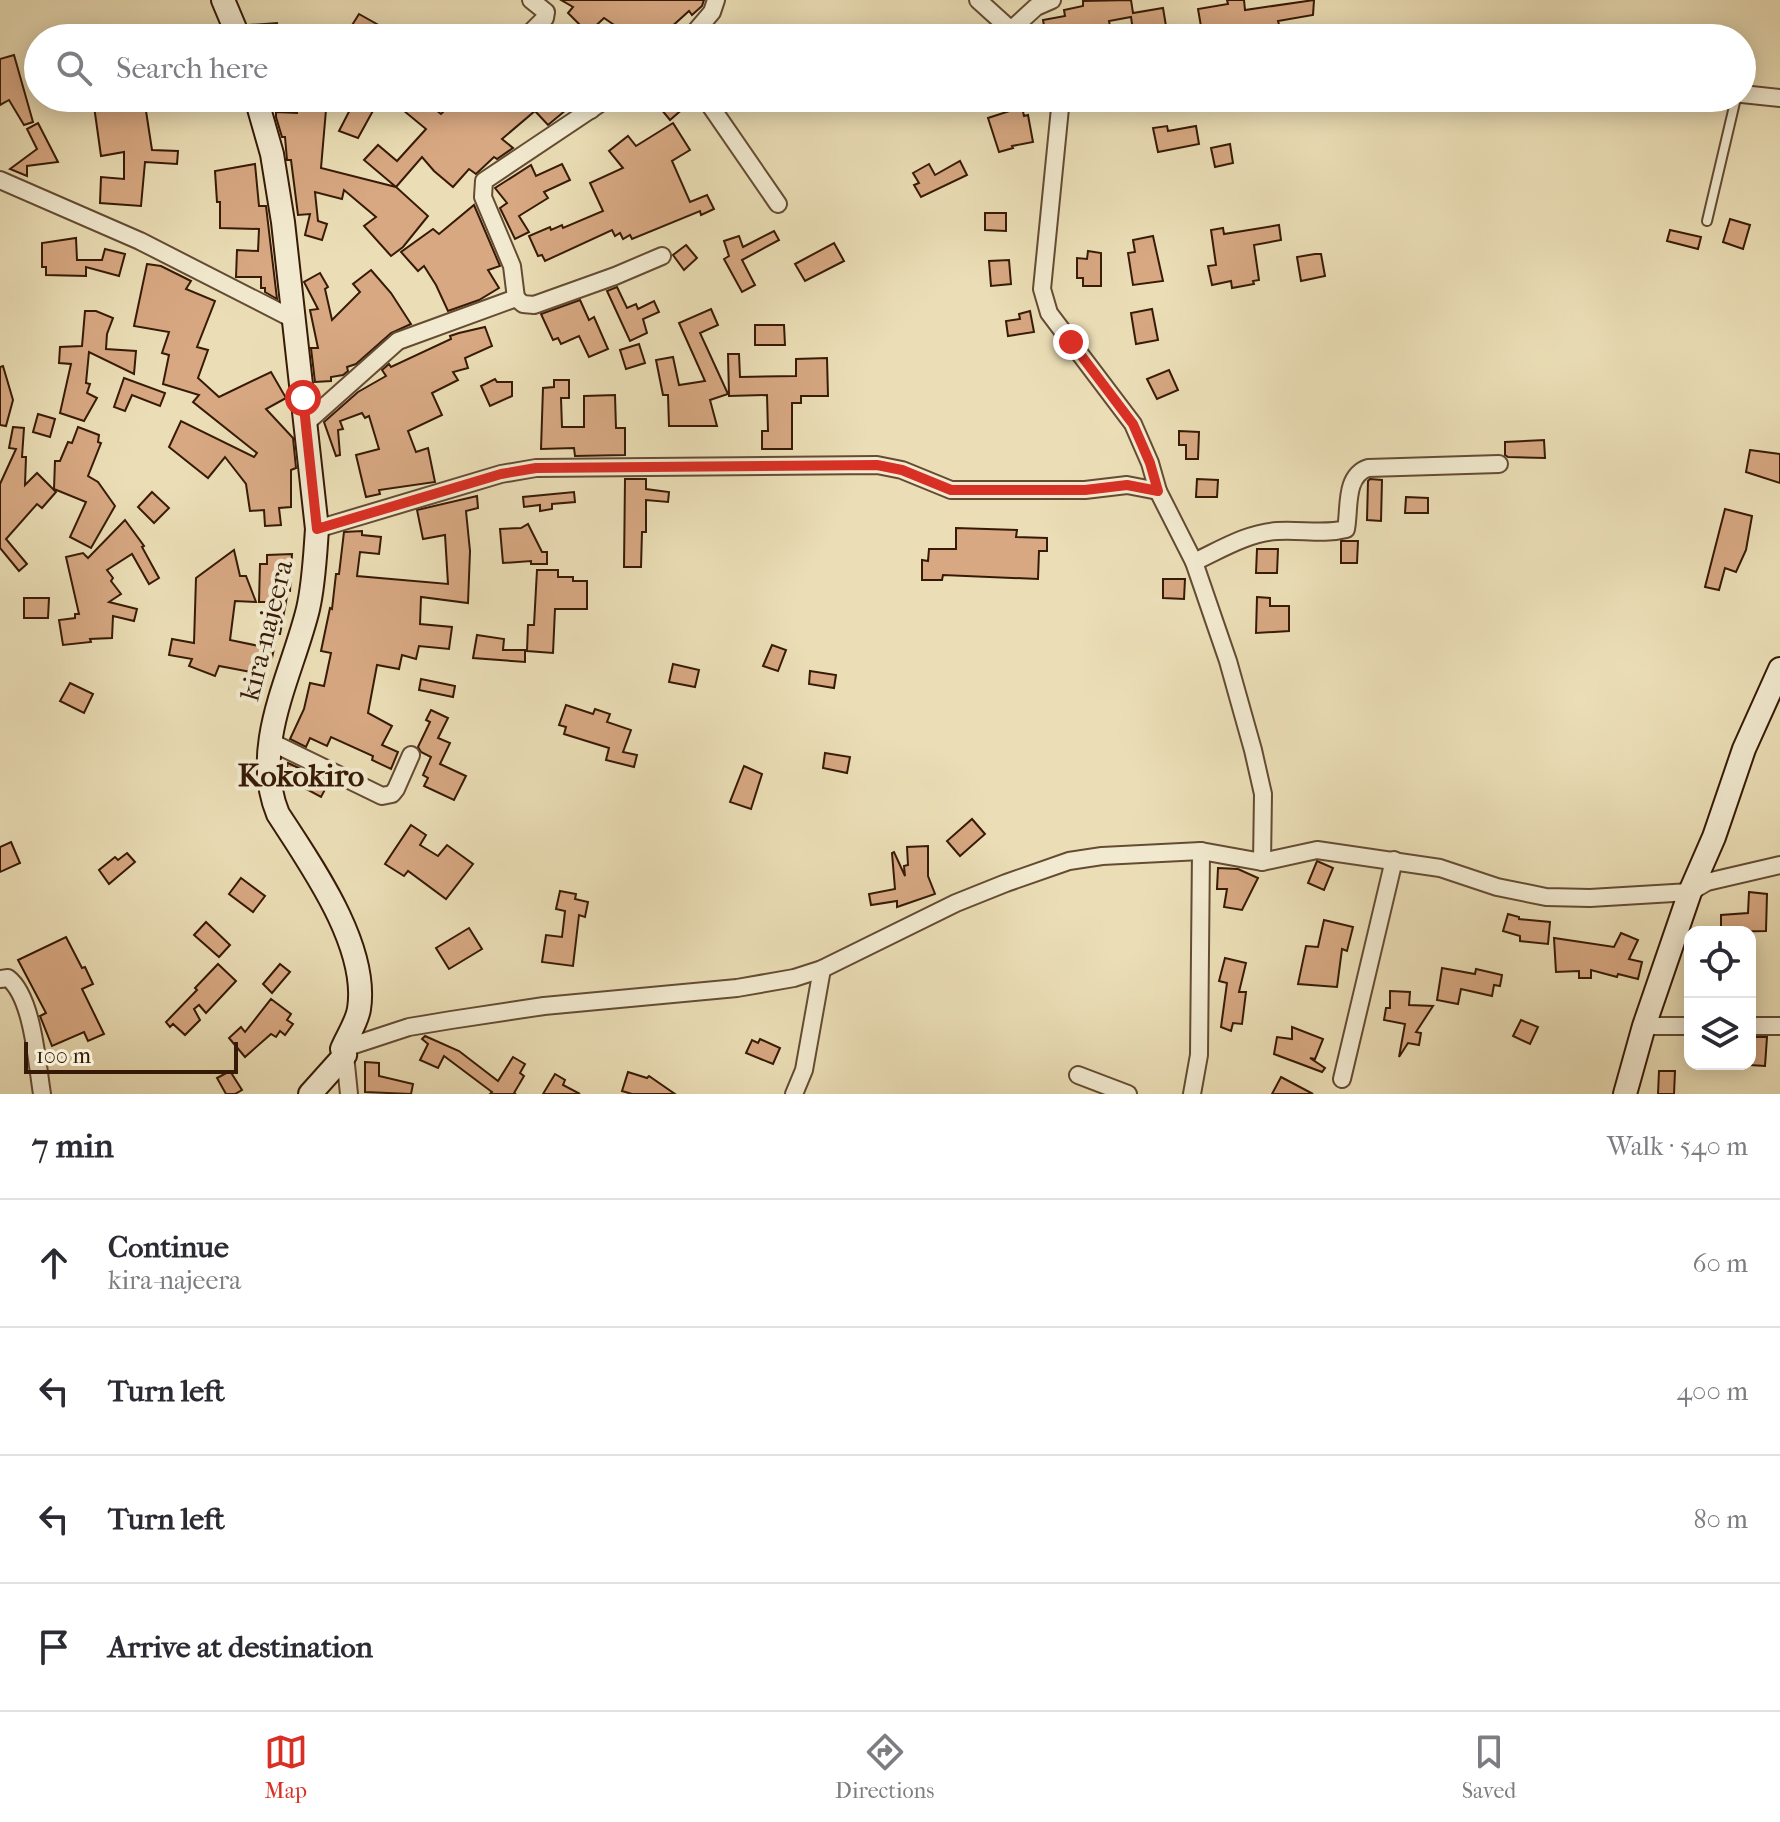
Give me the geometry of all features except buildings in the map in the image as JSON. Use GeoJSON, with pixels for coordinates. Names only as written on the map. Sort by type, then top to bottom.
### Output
{"type":"FeatureCollection","features":[{"type":"Feature","properties":{"kind":"street"},"geometry":{"type":"LineString","coordinates":[[223,0],[233,24]]}},
{"type":"Feature","properties":{"kind":"street"},"geometry":{"type":"LineString","coordinates":[[531,0],[546,12],[539,24]]}},
{"type":"Feature","properties":{"kind":"street"},"geometry":{"type":"LineString","coordinates":[[702,24],[712,12],[716,0]]}},
{"type":"Feature","properties":{"kind":"street"},"geometry":{"type":"LineString","coordinates":[[978,0],[1005,24]]}},
{"type":"Feature","properties":{"kind":"street"},"geometry":{"type":"LineString","coordinates":[[1023,24],[1036,7],[1052,0]]}},
{"type":"Feature","properties":{"kind":"street"},"geometry":{"type":"LineString","coordinates":[[1756,95],[1780,98]]}},
{"type":"Feature","properties":{"kind":"street","name":"kira-najeera"},"geometry":{"type":"LineString","coordinates":[[260,112],[272,154],[295,320],[317,529],[314,578],[307,611],[277,708],[271,742],[270,796],[342,920],[352,949],[358,982],[359,1010],[344,1052],[310,1094]]}},
{"type":"Feature","properties":{"kind":"street"},"geometry":{"type":"LineString","coordinates":[[575,112],[484,181],[483,197],[512,266],[516,298],[523,304],[534,305],[662,256]]}},
{"type":"Feature","properties":{"kind":"street"},"geometry":{"type":"LineString","coordinates":[[715,112],[778,204]]}},
{"type":"Feature","properties":{"kind":"street"},"geometry":{"type":"LineString","coordinates":[[1060,112],[1042,289],[1044,301],[1049,313],[1133,424],[1158,491],[1194,562],[1228,661],[1263,794],[1262,862]]}},
{"type":"Feature","properties":{"kind":"street"},"geometry":{"type":"LineString","coordinates":[[0,180],[140,241],[295,320]]}},
{"type":"Feature","properties":{"kind":"street"},"geometry":{"type":"LineString","coordinates":[[306,423],[398,341],[516,298]]}},
{"type":"Feature","properties":{"kind":"street"},"geometry":{"type":"LineString","coordinates":[[1194,562],[1253,534],[1285,531],[1330,533],[1346,529],[1349,498],[1359,470],[1499,464]]}},
{"type":"Feature","properties":{"kind":"street"},"geometry":{"type":"LineString","coordinates":[[317,529],[501,474],[536,468],[877,465],[902,470],[951,490],[1085,490],[1127,485],[1158,491]]}},
{"type":"Feature","properties":{"kind":"street"},"geometry":{"type":"LineString","coordinates":[[1625,1094],[1644,1026],[1690,892],[1714,837],[1744,749],[1780,669]]}},
{"type":"Feature","properties":{"kind":"street"},"geometry":{"type":"LineString","coordinates":[[271,742],[382,796],[392,794],[396,789],[411,755]]}},
{"type":"Feature","properties":{"kind":"street"},"geometry":{"type":"LineString","coordinates":[[349,1094],[344,1052],[409,1027],[544,1006],[769,983],[822,969],[956,903],[1069,861],[1102,856],[1201,851],[1262,862],[1317,850],[1440,868],[1497,887],[1546,897],[1590,898],[1690,892],[1707,882],[1780,865]]}},
{"type":"Feature","properties":{"kind":"street"},"geometry":{"type":"LineString","coordinates":[[1192,1094],[1199,1055],[1201,851]]}},
{"type":"Feature","properties":{"kind":"street"},"geometry":{"type":"LineString","coordinates":[[1342,1079],[1394,860]]}},
{"type":"Feature","properties":{"kind":"street"},"geometry":{"type":"LineString","coordinates":[[794,1094],[804,1070],[822,969]]}},
{"type":"Feature","properties":{"kind":"street"},"geometry":{"type":"LineString","coordinates":[[0,979],[8,978],[20,990],[32,1030],[42,1094]]}},
{"type":"Feature","properties":{"kind":"street"},"geometry":{"type":"LineString","coordinates":[[1644,1026],[1684,1026]]}},
{"type":"Feature","properties":{"kind":"street"},"geometry":{"type":"LineString","coordinates":[[1756,1026],[1780,1026]]}},
{"type":"Feature","properties":{"kind":"street"},"geometry":{"type":"LineString","coordinates":[[1078,1075],[1128,1094]]}},
{"type":"Feature","properties":{"kind":"lane"},"geometry":{"type":"LineString","coordinates":[[1707,221],[1733,112]]}},
{"type":"Feature","properties":{"kind":"district","name":"Kokokiro"},"geometry":{"type":"Point","coordinates":[301,775]}},
{"type":"Feature","properties":{"kind":"route"},"geometry":{"type":"LineString","coordinates":[[303,398],[317,529],[501,474],[536,468],[877,465],[902,470],[951,490],[1085,490],[1127,485],[1158,491],[1133,424],[1071,342]]}}]}
